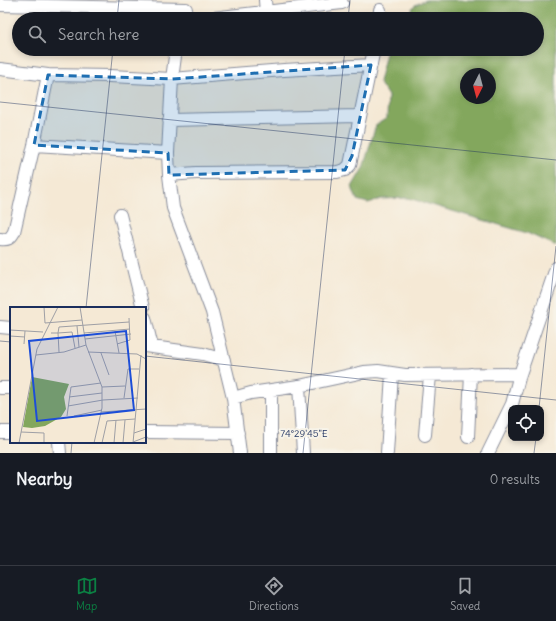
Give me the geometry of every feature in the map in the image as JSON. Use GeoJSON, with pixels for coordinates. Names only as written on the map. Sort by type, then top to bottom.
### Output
{"type":"FeatureCollection","features":[{"type":"Feature","properties":{"kind":"street"},"geometry":{"type":"LineString","coordinates":[[265,0],[266,12]]}},
{"type":"Feature","properties":{"kind":"street"},"geometry":{"type":"LineString","coordinates":[[271,12],[318,3],[342,3]]}},
{"type":"Feature","properties":{"kind":"street"},"geometry":{"type":"LineString","coordinates":[[0,5],[186,9]]}},
{"type":"Feature","properties":{"kind":"street"},"geometry":{"type":"LineString","coordinates":[[175,56],[172,79],[168,152],[173,208],[212,312],[233,398],[240,453]]}},
{"type":"Feature","properties":{"kind":"street"},"geometry":{"type":"LineString","coordinates":[[169,175],[196,173],[337,172],[345,170],[350,165],[373,56]]}},
{"type":"Feature","properties":{"kind":"street"},"geometry":{"type":"LineString","coordinates":[[0,69],[48,75],[172,79],[371,65]]}},
{"type":"Feature","properties":{"kind":"street"},"geometry":{"type":"LineString","coordinates":[[0,239],[6,240],[10,238],[14,232],[48,75]]}},
{"type":"Feature","properties":{"kind":"street"},"geometry":{"type":"LineString","coordinates":[[169,120],[360,116]]}},
{"type":"Feature","properties":{"kind":"street"},"geometry":{"type":"LineString","coordinates":[[34,145],[168,152]]}},
{"type":"Feature","properties":{"kind":"street"},"geometry":{"type":"LineString","coordinates":[[120,216],[143,307]]}},
{"type":"Feature","properties":{"kind":"street"},"geometry":{"type":"LineString","coordinates":[[488,453],[512,404],[520,374],[556,268]]}},
{"type":"Feature","properties":{"kind":"street"},"geometry":{"type":"LineString","coordinates":[[146,325],[149,346],[203,354],[224,360]]}},
{"type":"Feature","properties":{"kind":"street"},"geometry":{"type":"LineString","coordinates":[[0,326],[10,328]]}},
{"type":"Feature","properties":{"kind":"street"},"geometry":{"type":"LineString","coordinates":[[233,398],[251,393],[299,386],[364,372],[378,371],[392,374],[430,375],[520,374]]}},
{"type":"Feature","properties":{"kind":"street"},"geometry":{"type":"LineString","coordinates":[[387,453],[392,374]]}},
{"type":"Feature","properties":{"kind":"street"},"geometry":{"type":"LineString","coordinates":[[468,437],[471,374]]}},
{"type":"Feature","properties":{"kind":"street"},"geometry":{"type":"LineString","coordinates":[[425,435],[430,375]]}},
{"type":"Feature","properties":{"kind":"street"},"geometry":{"type":"LineString","coordinates":[[299,386],[303,453]]}},
{"type":"Feature","properties":{"kind":"street"},"geometry":{"type":"LineString","coordinates":[[271,390],[271,453]]}},
{"type":"Feature","properties":{"kind":"street"},"geometry":{"type":"LineString","coordinates":[[146,432],[238,433]]}},
{"type":"Feature","properties":{"kind":"street"},"geometry":{"type":"LineString","coordinates":[[59,443],[60,453]]}},
{"type":"Feature","properties":{"kind":"highlighted area"},"geometry":{"type":"Polygon","coordinates":[[[371,65],[352,156],[345,170],[169,175],[168,153],[34,145],[48,75],[172,79],[371,65]]]}},
{"type":"Feature","properties":{"kind":"green space"},"geometry":{"type":"Polygon","coordinates":[[[426,0],[556,0],[556,246],[527,233],[408,198],[381,199],[368,203],[357,200],[352,187],[363,168],[376,125],[387,118],[388,96],[379,82],[385,56],[544,56],[544,12],[410,12],[415,5],[426,0]]]}}]}
